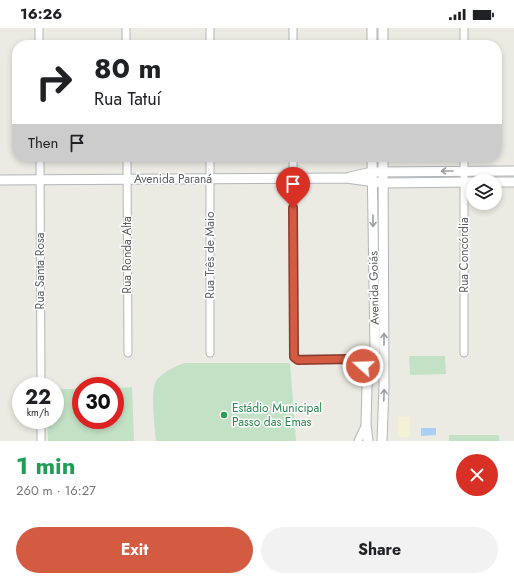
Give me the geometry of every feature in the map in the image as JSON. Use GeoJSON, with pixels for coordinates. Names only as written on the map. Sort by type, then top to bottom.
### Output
{"type":"FeatureCollection","features":[{"type":"Feature","properties":{"kind":"street"},"geometry":{"type":"LineString","coordinates":[[39,28],[39,40]]}},
{"type":"Feature","properties":{"kind":"street"},"geometry":{"type":"LineString","coordinates":[[126,28],[126,40]]}},
{"type":"Feature","properties":{"kind":"street"},"geometry":{"type":"LineString","coordinates":[[210,28],[210,40]]}},
{"type":"Feature","properties":{"kind":"street"},"geometry":{"type":"LineString","coordinates":[[293,28],[293,40]]}},
{"type":"Feature","properties":{"kind":"street"},"geometry":{"type":"LineString","coordinates":[[372,28],[372,40]]}},
{"type":"Feature","properties":{"kind":"street"},"geometry":{"type":"LineString","coordinates":[[382,28],[383,40]]}},
{"type":"Feature","properties":{"kind":"street"},"geometry":{"type":"LineString","coordinates":[[464,28],[464,40]]}},
{"type":"Feature","properties":{"kind":"street","name":"Rua Santa Rosa"},"geometry":{"type":"LineString","coordinates":[[40,162],[41,377]]}},
{"type":"Feature","properties":{"kind":"street","name":"Rua Ronda Alta"},"geometry":{"type":"LineString","coordinates":[[126,162],[128,353]]}},
{"type":"Feature","properties":{"kind":"street","name":"Rua Três de Maio"},"geometry":{"type":"LineString","coordinates":[[210,162],[210,353]]}},
{"type":"Feature","properties":{"kind":"street"},"geometry":{"type":"LineString","coordinates":[[293,162],[294,357],[298,360],[351,359],[361,364],[370,373],[376,373],[384,378]]}},
{"type":"Feature","properties":{"kind":"street","name":"Avenida Goiás"},"geometry":{"type":"LineString","coordinates":[[368,441],[366,422],[367,386],[375,350],[372,162]]}},
{"type":"Feature","properties":{"kind":"street","name":"Avenida Goiás"},"geometry":{"type":"LineString","coordinates":[[382,441],[384,378],[383,162]]}},
{"type":"Feature","properties":{"kind":"street","name":"Rua Concórdia"},"geometry":{"type":"LineString","coordinates":[[464,162],[464,171],[466,176]]}},
{"type":"Feature","properties":{"kind":"street","name":"Avenida Paraná"},"geometry":{"type":"LineString","coordinates":[[346,178],[383,171],[514,171]]}},
{"type":"Feature","properties":{"kind":"street","name":"Avenida Paraná"},"geometry":{"type":"LineString","coordinates":[[0,180],[346,178],[383,183],[466,182]]}},
{"type":"Feature","properties":{"kind":"street"},"geometry":{"type":"LineString","coordinates":[[502,182],[514,182]]}},
{"type":"Feature","properties":{"kind":"street","name":"Rua Concórdia"},"geometry":{"type":"LineString","coordinates":[[464,353],[467,210]]}},
{"type":"Feature","properties":{"kind":"street"},"geometry":{"type":"LineString","coordinates":[[358,441],[366,422],[382,421]]}},
{"type":"Feature","properties":{"kind":"street"},"geometry":{"type":"LineString","coordinates":[[41,429],[41,441]]}},
{"type":"Feature","properties":{"kind":"green space"},"geometry":{"type":"Polygon","coordinates":[[[409,356],[445,356],[446,374],[410,375],[409,356]]]}},
{"type":"Feature","properties":{"kind":"green space","name":"Estádio Municipal Passo das Emas"},"geometry":{"type":"Polygon","coordinates":[[[185,363],[290,363],[296,441],[156,441],[153,401],[154,386],[156,381],[162,375],[185,363]]]}},
{"type":"Feature","properties":{"kind":"green space"},"geometry":{"type":"Polygon","coordinates":[[[124,387],[132,387],[134,441],[48,441],[47,429],[64,429],[64,389],[72,389],[72,429],[124,429],[124,387]]]}},
{"type":"Feature","properties":{"kind":"green space"},"geometry":{"type":"Polygon","coordinates":[[[449,435],[499,435],[499,441],[449,441],[449,435]]]}},
{"type":"Feature","properties":{"kind":"sand"},"geometry":{"type":"Polygon","coordinates":[[[398,417],[410,417],[410,437],[398,437],[398,417]]]}},
{"type":"Feature","properties":{"kind":"water"},"geometry":{"type":"Polygon","coordinates":[[[421,428],[436,428],[436,435],[421,436],[421,428]]]}},
{"type":"Feature","properties":{"kind":"place","name":"Estádio Municipal Passo das Emas"},"geometry":{"type":"Point","coordinates":[224,415]}},
{"type":"Feature","properties":{"kind":"route"},"geometry":{"type":"LineString","coordinates":[[293,208],[294,357],[298,360],[351,359],[363,366]]}}]}
